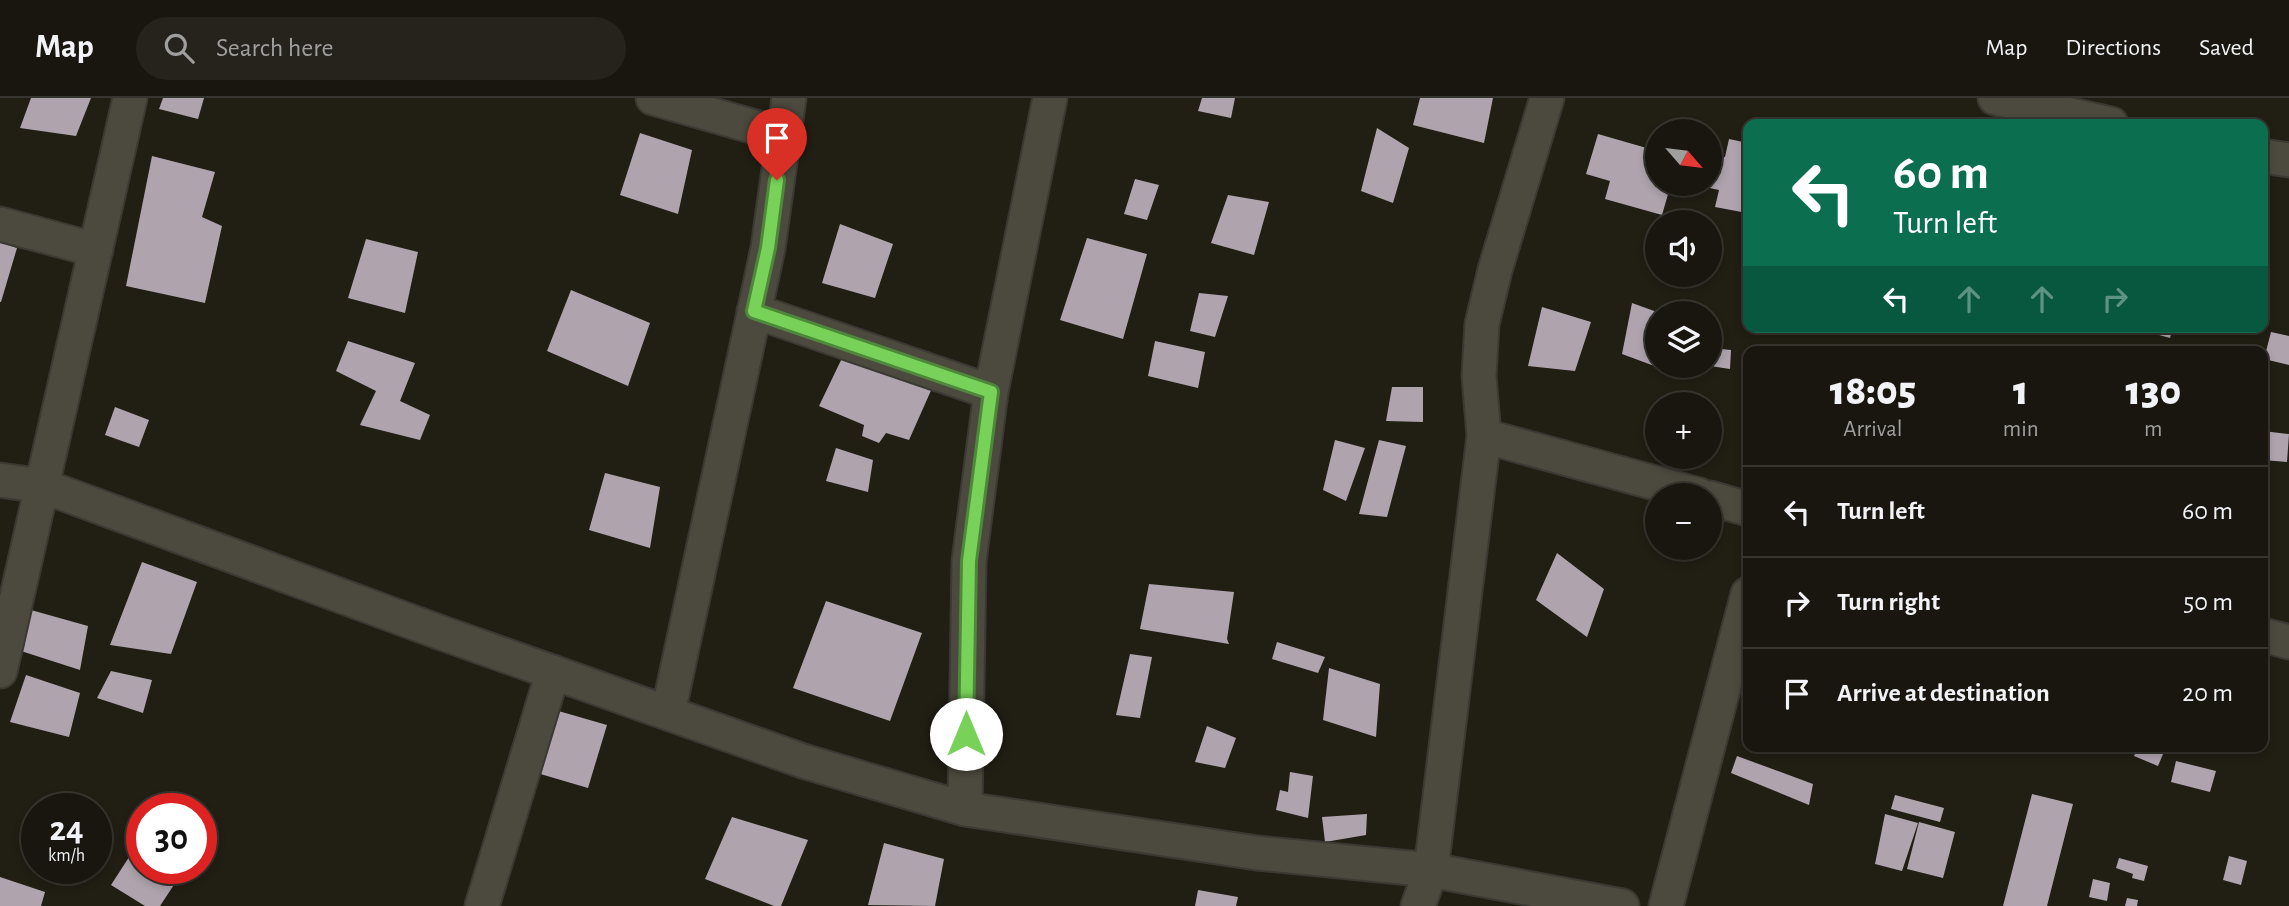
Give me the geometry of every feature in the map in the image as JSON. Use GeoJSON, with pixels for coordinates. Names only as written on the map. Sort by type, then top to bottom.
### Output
{"type":"FeatureCollection","features":[{"type":"Feature","properties":{"kind":"street"},"geometry":{"type":"LineString","coordinates":[[0,671],[130,98]]}},
{"type":"Feature","properties":{"kind":"street"},"geometry":{"type":"LineString","coordinates":[[653,98],[783,135]]}},
{"type":"Feature","properties":{"kind":"street"},"geometry":{"type":"LineString","coordinates":[[667,713],[768,248],[789,98]]}},
{"type":"Feature","properties":{"kind":"street"},"geometry":{"type":"LineString","coordinates":[[965,809],[969,561],[991,392],[1050,98]]}},
{"type":"Feature","properties":{"kind":"street"},"geometry":{"type":"LineString","coordinates":[[1418,906],[1431,870],[1484,436],[1479,376],[1482,324],[1494,270],[1547,98]]}},
{"type":"Feature","properties":{"kind":"street"},"geometry":{"type":"LineString","coordinates":[[1995,98],[2089,119]]}},
{"type":"Feature","properties":{"kind":"street"},"geometry":{"type":"LineString","coordinates":[[2268,157],[2289,160]]}},
{"type":"Feature","properties":{"kind":"street"},"geometry":{"type":"LineString","coordinates":[[0,224],[96,250]]}},
{"type":"Feature","properties":{"kind":"street"},"geometry":{"type":"LineString","coordinates":[[754,311],[991,392]]}},
{"type":"Feature","properties":{"kind":"street"},"geometry":{"type":"LineString","coordinates":[[1484,436],[1655,483]]}},
{"type":"Feature","properties":{"kind":"street"},"geometry":{"type":"LineString","coordinates":[[0,480],[43,486],[803,761],[965,809],[1257,853],[1431,870],[1622,906]]}},
{"type":"Feature","properties":{"kind":"street"},"geometry":{"type":"LineString","coordinates":[[1722,501],[1743,508]]}},
{"type":"Feature","properties":{"kind":"street"},"geometry":{"type":"LineString","coordinates":[[1666,906],[1743,613]]}},
{"type":"Feature","properties":{"kind":"street"},"geometry":{"type":"LineString","coordinates":[[2268,636],[2289,642]]}},
{"type":"Feature","properties":{"kind":"street"},"geometry":{"type":"LineString","coordinates":[[482,906],[553,672]]}},
{"type":"Feature","properties":{"kind":"building"},"geometry":{"type":"Polygon","coordinates":[[[31,98],[91,98],[76,136],[20,128],[31,98]]]}},
{"type":"Feature","properties":{"kind":"building"},"geometry":{"type":"Polygon","coordinates":[[[163,98],[204,98],[198,119],[159,109],[163,98]]]}},
{"type":"Feature","properties":{"kind":"building"},"geometry":{"type":"Polygon","coordinates":[[[1202,98],[1235,98],[1231,118],[1198,111],[1202,98]]]}},
{"type":"Feature","properties":{"kind":"building"},"geometry":{"type":"Polygon","coordinates":[[[1420,98],[1493,98],[1484,143],[1413,125],[1420,98]]]}},
{"type":"Feature","properties":{"kind":"building"},"geometry":{"type":"Polygon","coordinates":[[[1377,128],[1409,148],[1393,203],[1361,191],[1377,128]]]}},
{"type":"Feature","properties":{"kind":"building"},"geometry":{"type":"Polygon","coordinates":[[[640,133],[692,150],[678,214],[620,195],[640,133]]]}},
{"type":"Feature","properties":{"kind":"building"},"geometry":{"type":"Polygon","coordinates":[[[1598,134],[1645,148],[1645,196],[1668,196],[1663,210],[1645,210],[1605,199],[1610,181],[1586,174],[1598,134]]]}},
{"type":"Feature","properties":{"kind":"building"},"geometry":{"type":"Polygon","coordinates":[[[1729,139],[1743,142],[1743,212],[1715,207],[1718,196],[1722,196],[1722,157],[1725,157],[1729,139]]]}},
{"type":"Feature","properties":{"kind":"building"},"geometry":{"type":"Polygon","coordinates":[[[152,156],[215,172],[202,217],[222,226],[205,303],[126,286],[152,156]]]}},
{"type":"Feature","properties":{"kind":"building"},"geometry":{"type":"Polygon","coordinates":[[[1135,179],[1159,185],[1147,220],[1124,214],[1135,179]]]}},
{"type":"Feature","properties":{"kind":"building"},"geometry":{"type":"Polygon","coordinates":[[[1228,195],[1269,202],[1254,255],[1211,243],[1228,195]]]}},
{"type":"Feature","properties":{"kind":"building"},"geometry":{"type":"Polygon","coordinates":[[[840,224],[893,244],[875,298],[822,283],[840,224]]]}},
{"type":"Feature","properties":{"kind":"building"},"geometry":{"type":"Polygon","coordinates":[[[1087,238],[1147,254],[1123,339],[1060,320],[1087,238]]]}},
{"type":"Feature","properties":{"kind":"building"},"geometry":{"type":"Polygon","coordinates":[[[366,239],[418,252],[405,313],[348,298],[366,239]]]}},
{"type":"Feature","properties":{"kind":"building"},"geometry":{"type":"Polygon","coordinates":[[[0,242],[17,248],[1,302],[0,302],[0,242]]]}},
{"type":"Feature","properties":{"kind":"building"},"geometry":{"type":"Polygon","coordinates":[[[571,290],[650,323],[628,386],[547,351],[571,290]]]}},
{"type":"Feature","properties":{"kind":"building"},"geometry":{"type":"Polygon","coordinates":[[[1199,293],[1228,296],[1215,337],[1190,331],[1199,293]]]}},
{"type":"Feature","properties":{"kind":"building"},"geometry":{"type":"Polygon","coordinates":[[[1632,303],[1645,308],[1645,363],[1622,354],[1632,303]]]}},
{"type":"Feature","properties":{"kind":"building"},"geometry":{"type":"Polygon","coordinates":[[[1542,307],[1591,322],[1575,371],[1528,366],[1542,307]]]}},
{"type":"Feature","properties":{"kind":"building"},"geometry":{"type":"Polygon","coordinates":[[[2271,332],[2289,336],[2289,365],[2268,360],[2267,346],[2271,332]]]}},
{"type":"Feature","properties":{"kind":"building"},"geometry":{"type":"Polygon","coordinates":[[[2152,333],[2171,333],[2170,338],[2152,333]]]}},
{"type":"Feature","properties":{"kind":"building"},"geometry":{"type":"Polygon","coordinates":[[[348,341],[415,363],[400,401],[430,415],[420,440],[360,425],[376,391],[336,371],[348,341]]]}},
{"type":"Feature","properties":{"kind":"building"},"geometry":{"type":"Polygon","coordinates":[[[1155,341],[1205,352],[1198,388],[1148,376],[1155,341]]]}},
{"type":"Feature","properties":{"kind":"building"},"geometry":{"type":"Polygon","coordinates":[[[1722,349],[1731,350],[1730,369],[1722,368],[1722,349]]]}},
{"type":"Feature","properties":{"kind":"building"},"geometry":{"type":"Polygon","coordinates":[[[843,356],[933,386],[909,440],[886,433],[879,443],[862,436],[864,425],[819,406],[843,356]]]}},
{"type":"Feature","properties":{"kind":"building"},"geometry":{"type":"Polygon","coordinates":[[[1392,387],[1423,387],[1423,422],[1386,421],[1392,387]]]}},
{"type":"Feature","properties":{"kind":"building"},"geometry":{"type":"Polygon","coordinates":[[[115,407],[149,420],[139,447],[105,435],[115,407]]]}},
{"type":"Feature","properties":{"kind":"building"},"geometry":{"type":"Polygon","coordinates":[[[2268,432],[2289,434],[2287,462],[2268,460],[2268,432]]]}},
{"type":"Feature","properties":{"kind":"building"},"geometry":{"type":"Polygon","coordinates":[[[1335,440],[1365,448],[1346,501],[1323,490],[1335,440]]]}},
{"type":"Feature","properties":{"kind":"building"},"geometry":{"type":"Polygon","coordinates":[[[1379,440],[1406,446],[1387,517],[1359,514],[1379,440]]]}},
{"type":"Feature","properties":{"kind":"building"},"geometry":{"type":"Polygon","coordinates":[[[836,448],[873,460],[868,492],[826,481],[836,448]]]}},
{"type":"Feature","properties":{"kind":"building"},"geometry":{"type":"Polygon","coordinates":[[[605,473],[660,487],[650,548],[589,530],[605,473]]]}},
{"type":"Feature","properties":{"kind":"building"},"geometry":{"type":"Polygon","coordinates":[[[1557,553],[1604,589],[1587,637],[1536,600],[1557,553]]]}},
{"type":"Feature","properties":{"kind":"building"},"geometry":{"type":"Polygon","coordinates":[[[142,562],[197,582],[171,654],[110,645],[142,562]]]}},
{"type":"Feature","properties":{"kind":"building"},"geometry":{"type":"Polygon","coordinates":[[[1149,584],[1234,592],[1227,639],[1229,644],[1140,629],[1149,584]]]}},
{"type":"Feature","properties":{"kind":"building"},"geometry":{"type":"Polygon","coordinates":[[[826,601],[922,633],[890,721],[793,688],[826,601]]]}},
{"type":"Feature","properties":{"kind":"building"},"geometry":{"type":"Polygon","coordinates":[[[31,610],[88,626],[80,670],[21,651],[31,610]]]}},
{"type":"Feature","properties":{"kind":"building"},"geometry":{"type":"Polygon","coordinates":[[[1277,642],[1325,657],[1318,673],[1272,659],[1277,642]]]}},
{"type":"Feature","properties":{"kind":"building"},"geometry":{"type":"Polygon","coordinates":[[[1130,654],[1152,657],[1140,718],[1116,715],[1130,654]]]}},
{"type":"Feature","properties":{"kind":"building"},"geometry":{"type":"Polygon","coordinates":[[[1329,668],[1380,684],[1376,737],[1323,720],[1329,668]]]}},
{"type":"Feature","properties":{"kind":"building"},"geometry":{"type":"Polygon","coordinates":[[[111,671],[152,680],[143,713],[97,698],[111,671]]]}},
{"type":"Feature","properties":{"kind":"building"},"geometry":{"type":"Polygon","coordinates":[[[26,675],[80,693],[69,737],[10,722],[26,675]]]}},
{"type":"Feature","properties":{"kind":"building"},"geometry":{"type":"Polygon","coordinates":[[[555,710],[607,725],[588,788],[537,773],[555,710]]]}},
{"type":"Feature","properties":{"kind":"building"},"geometry":{"type":"Polygon","coordinates":[[[1207,726],[1236,738],[1225,768],[1195,762],[1207,726]]]}},
{"type":"Feature","properties":{"kind":"building"},"geometry":{"type":"Polygon","coordinates":[[[2136,752],[2164,752],[2158,766],[2134,756],[2136,752]]]}},
{"type":"Feature","properties":{"kind":"building"},"geometry":{"type":"Polygon","coordinates":[[[1737,756],[1813,784],[1809,805],[1731,773],[1737,756]]]}},
{"type":"Feature","properties":{"kind":"building"},"geometry":{"type":"Polygon","coordinates":[[[2176,761],[2216,771],[2210,792],[2171,782],[2176,761]]]}},
{"type":"Feature","properties":{"kind":"building"},"geometry":{"type":"Polygon","coordinates":[[[1290,772],[1313,776],[1308,818],[1276,810],[1280,790],[1288,792],[1290,772]]]}},
{"type":"Feature","properties":{"kind":"building"},"geometry":{"type":"Polygon","coordinates":[[[2032,794],[2073,804],[2047,906],[2003,906],[2032,794]]]}},
{"type":"Feature","properties":{"kind":"building"},"geometry":{"type":"Polygon","coordinates":[[[1895,795],[1944,808],[1940,822],[1891,809],[1895,795]]]}},
{"type":"Feature","properties":{"kind":"building"},"geometry":{"type":"Polygon","coordinates":[[[1367,814],[1366,835],[1325,842],[1322,817],[1367,814]]]}},
{"type":"Feature","properties":{"kind":"building"},"geometry":{"type":"Polygon","coordinates":[[[1885,814],[1918,823],[1902,871],[1875,864],[1885,814]]]}},
{"type":"Feature","properties":{"kind":"building"},"geometry":{"type":"Polygon","coordinates":[[[732,817],[808,840],[781,906],[774,906],[705,879],[732,817]]]}},
{"type":"Feature","properties":{"kind":"building"},"geometry":{"type":"Polygon","coordinates":[[[1919,822],[1955,832],[1943,878],[1907,869],[1919,822]]]}},
{"type":"Feature","properties":{"kind":"building"},"geometry":{"type":"Polygon","coordinates":[[[884,843],[944,859],[935,906],[868,905],[884,843]]]}},
{"type":"Feature","properties":{"kind":"building"},"geometry":{"type":"Polygon","coordinates":[[[2229,856],[2247,861],[2241,885],[2223,880],[2229,856]]]}},
{"type":"Feature","properties":{"kind":"building"},"geometry":{"type":"Polygon","coordinates":[[[2119,858],[2148,866],[2144,881],[2132,878],[2133,874],[2116,868],[2119,858]]]}},
{"type":"Feature","properties":{"kind":"building"},"geometry":{"type":"Polygon","coordinates":[[[126,862],[126,884],[174,884],[160,906],[145,906],[112,883],[126,862]]]}},
{"type":"Feature","properties":{"kind":"building"},"geometry":{"type":"Polygon","coordinates":[[[0,877],[45,892],[41,906],[0,906],[0,877]]]}},
{"type":"Feature","properties":{"kind":"building"},"geometry":{"type":"Polygon","coordinates":[[[2093,879],[2110,883],[2107,901],[2089,897],[2093,879]]]}},
{"type":"Feature","properties":{"kind":"building"},"geometry":{"type":"Polygon","coordinates":[[[1198,890],[1238,897],[1236,906],[1195,906],[1198,890]]]}},
{"type":"Feature","properties":{"kind":"building"},"geometry":{"type":"Polygon","coordinates":[[[2127,898],[2138,900],[2137,906],[2125,906],[2127,898]]]}},
{"type":"Feature","properties":{"kind":"route"},"geometry":{"type":"LineString","coordinates":[[777,180],[768,248],[754,311],[991,392],[969,561],[966,734]]}}]}
